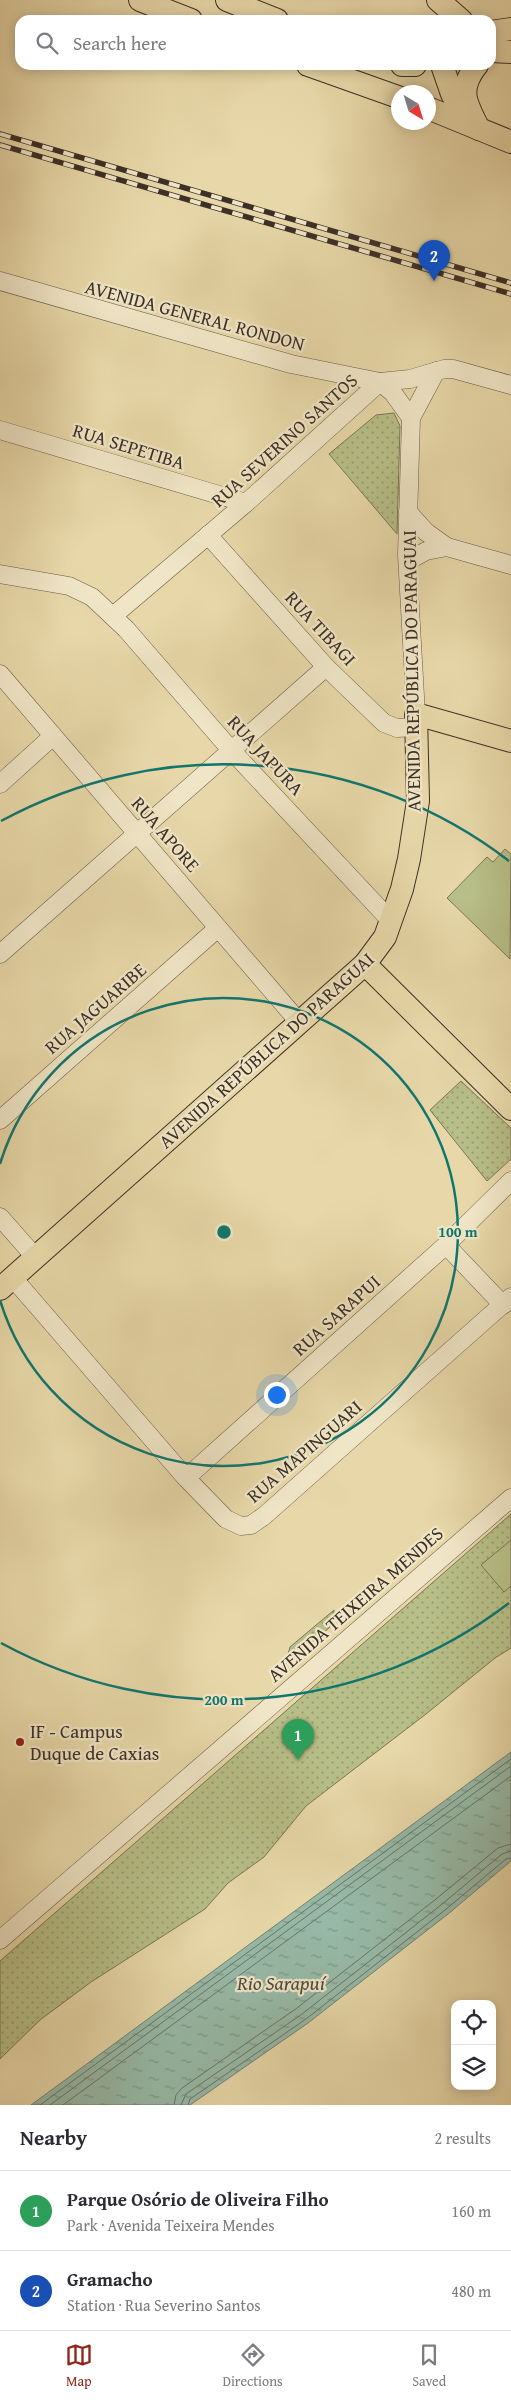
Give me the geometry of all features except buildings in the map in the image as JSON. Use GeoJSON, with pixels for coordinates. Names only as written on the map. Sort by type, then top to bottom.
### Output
{"type":"FeatureCollection","features":[{"type":"Feature","properties":{"kind":"main road"},"geometry":{"type":"LineString","coordinates":[[140,0],[178,15]]}},
{"type":"Feature","properties":{"kind":"main road"},"geometry":{"type":"LineString","coordinates":[[227,0],[264,15]]}},
{"type":"Feature","properties":{"kind":"main road"},"geometry":{"type":"LineString","coordinates":[[438,0],[438,15]]}},
{"type":"Feature","properties":{"kind":"main road"},"geometry":{"type":"LineString","coordinates":[[438,0],[456,15]]}},
{"type":"Feature","properties":{"kind":"main road"},"geometry":{"type":"LineString","coordinates":[[496,31],[511,28]]}},
{"type":"Feature","properties":{"kind":"main road"},"geometry":{"type":"LineString","coordinates":[[496,51],[511,52]]}},
{"type":"Feature","properties":{"kind":"main road"},"geometry":{"type":"LineString","coordinates":[[322,70],[391,95]]}},
{"type":"Feature","properties":{"kind":"main road"},"geometry":{"type":"LineString","coordinates":[[444,70],[452,94],[476,127]]}},
{"type":"Feature","properties":{"kind":"main road"},"geometry":{"type":"LineString","coordinates":[[474,70],[468,79],[464,92],[476,127]]}},
{"type":"Feature","properties":{"kind":"main road"},"geometry":{"type":"LineString","coordinates":[[436,111],[511,142]]}},
{"type":"Feature","properties":{"kind":"main road"},"geometry":{"type":"LineString","coordinates":[[416,721],[511,741]]}},
{"type":"Feature","properties":{"kind":"main road","name":"AVENIDA REPÚBLICA DO PARAGUAI"},"geometry":{"type":"LineString","coordinates":[[7,1283],[365,964],[385,937],[410,858],[418,801],[416,721]]}},
{"type":"Feature","properties":{"kind":"main road"},"geometry":{"type":"LineString","coordinates":[[365,964],[511,1109]]}},
{"type":"Feature","properties":{"kind":"street","name":"AVENIDA GENERAL RONDON"},"geometry":{"type":"LineString","coordinates":[[0,281],[291,364],[380,382]]}},
{"type":"Feature","properties":{"kind":"street","name":"RUA SEVERINO SANTOS"},"geometry":{"type":"LineString","coordinates":[[113,616],[246,503],[380,382],[410,379],[436,372],[453,370],[469,372],[511,385]]}},
{"type":"Feature","properties":{"kind":"street","name":"AVENIDA REPÚBLICA DO PARAGUAI"},"geometry":{"type":"LineString","coordinates":[[416,721],[408,561],[411,418],[436,372]]}},
{"type":"Feature","properties":{"kind":"street"},"geometry":{"type":"LineString","coordinates":[[380,382],[393,393],[411,418]]}},
{"type":"Feature","properties":{"kind":"street","name":"RUA SEPETIBA"},"geometry":{"type":"LineString","coordinates":[[0,430],[246,503]]}},
{"type":"Feature","properties":{"kind":"street"},"geometry":{"type":"LineString","coordinates":[[408,512],[426,532],[447,546],[511,565]]}},
{"type":"Feature","properties":{"kind":"street","name":"RUA TIBAGI"},"geometry":{"type":"LineString","coordinates":[[208,535],[326,667],[390,727],[416,721]]}},
{"type":"Feature","properties":{"kind":"street"},"geometry":{"type":"LineString","coordinates":[[408,561],[426,551],[447,546]]}},
{"type":"Feature","properties":{"kind":"street","name":"RUA JAPURA"},"geometry":{"type":"LineString","coordinates":[[0,574],[69,586],[92,597],[113,616],[232,750],[391,921]]}},
{"type":"Feature","properties":{"kind":"street"},"geometry":{"type":"LineString","coordinates":[[0,954],[326,667]]}},
{"type":"Feature","properties":{"kind":"street","name":"RUA APORE"},"geometry":{"type":"LineString","coordinates":[[0,674],[299,1022]]}},
{"type":"Feature","properties":{"kind":"street"},"geometry":{"type":"LineString","coordinates":[[0,784],[53,736]]}},
{"type":"Feature","properties":{"kind":"street","name":"RUA JAGUARIBE"},"geometry":{"type":"LineString","coordinates":[[0,1120],[218,928]]}},
{"type":"Feature","properties":{"kind":"street","name":"RUA SARAPUI"},"geometry":{"type":"LineString","coordinates":[[186,1478],[446,1245],[511,1181]]}},
{"type":"Feature","properties":{"kind":"street"},"geometry":{"type":"LineString","coordinates":[[0,1217],[36,1258]]}},
{"type":"Feature","properties":{"kind":"street"},"geometry":{"type":"LineString","coordinates":[[446,1245],[507,1301]]}},
{"type":"Feature","properties":{"kind":"street","name":"RUA MAPINGUARI"},"geometry":{"type":"LineString","coordinates":[[7,1283],[186,1478],[232,1523],[241,1526],[251,1525],[264,1516],[507,1301]]}},
{"type":"Feature","properties":{"kind":"street","name":"AVENIDA TEIXEIRA MENDES"},"geometry":{"type":"LineString","coordinates":[[0,1940],[511,1498]]}},
{"type":"Feature","properties":{"kind":"green space"},"geometry":{"type":"Polygon","coordinates":[[[394,413],[400,426],[397,534],[329,454],[376,415],[394,413]]]}},
{"type":"Feature","properties":{"kind":"green space"},"geometry":{"type":"Polygon","coordinates":[[[505,849],[511,854],[510,959],[447,898],[487,857],[493,862],[505,849]]]}},
{"type":"Feature","properties":{"kind":"green space"},"geometry":{"type":"Polygon","coordinates":[[[461,1081],[511,1128],[511,1159],[487,1181],[430,1110],[461,1081]]]}},
{"type":"Feature","properties":{"kind":"green space"},"geometry":{"type":"Polygon","coordinates":[[[511,1514],[511,1648],[495,1658],[426,1714],[306,1806],[264,1857],[228,1883],[205,1909],[91,1982],[40,2020],[0,2059],[0,1961],[511,1514]]]}},
{"type":"Feature","properties":{"kind":"green space"},"geometry":{"type":"Polygon","coordinates":[[[511,1540],[511,1586],[504,1592],[481,1565],[511,1540]]]}},
{"type":"Feature","properties":{"kind":"green space"},"geometry":{"type":"Polygon","coordinates":[[[334,1610],[334,1619],[329,1628],[285,1665],[290,1647],[334,1610]]]}},
{"type":"Feature","properties":{"kind":"water","name":"Rio Sarapuí"},"geometry":{"type":"Polygon","coordinates":[[[511,1752],[511,1861],[448,1914],[308,2023],[190,2105],[31,2105],[511,1752]]]}},
{"type":"Feature","properties":{"kind":"railway"},"geometry":{"type":"LineString","coordinates":[[0,134],[511,283]]}},
{"type":"Feature","properties":{"kind":"railway"},"geometry":{"type":"LineString","coordinates":[[0,145],[511,294]]}},
{"type":"Feature","properties":{"kind":"place","name":"Gramacho"},"geometry":{"type":"Point","coordinates":[434,281]}},
{"type":"Feature","properties":{"kind":"place","name":"IF - Campus Duque de Caxias"},"geometry":{"type":"Point","coordinates":[20,1742]}},
{"type":"Feature","properties":{"kind":"place","name":"Parque Osório de Oliveira Filho"},"geometry":{"type":"Point","coordinates":[298,1760]}}]}
